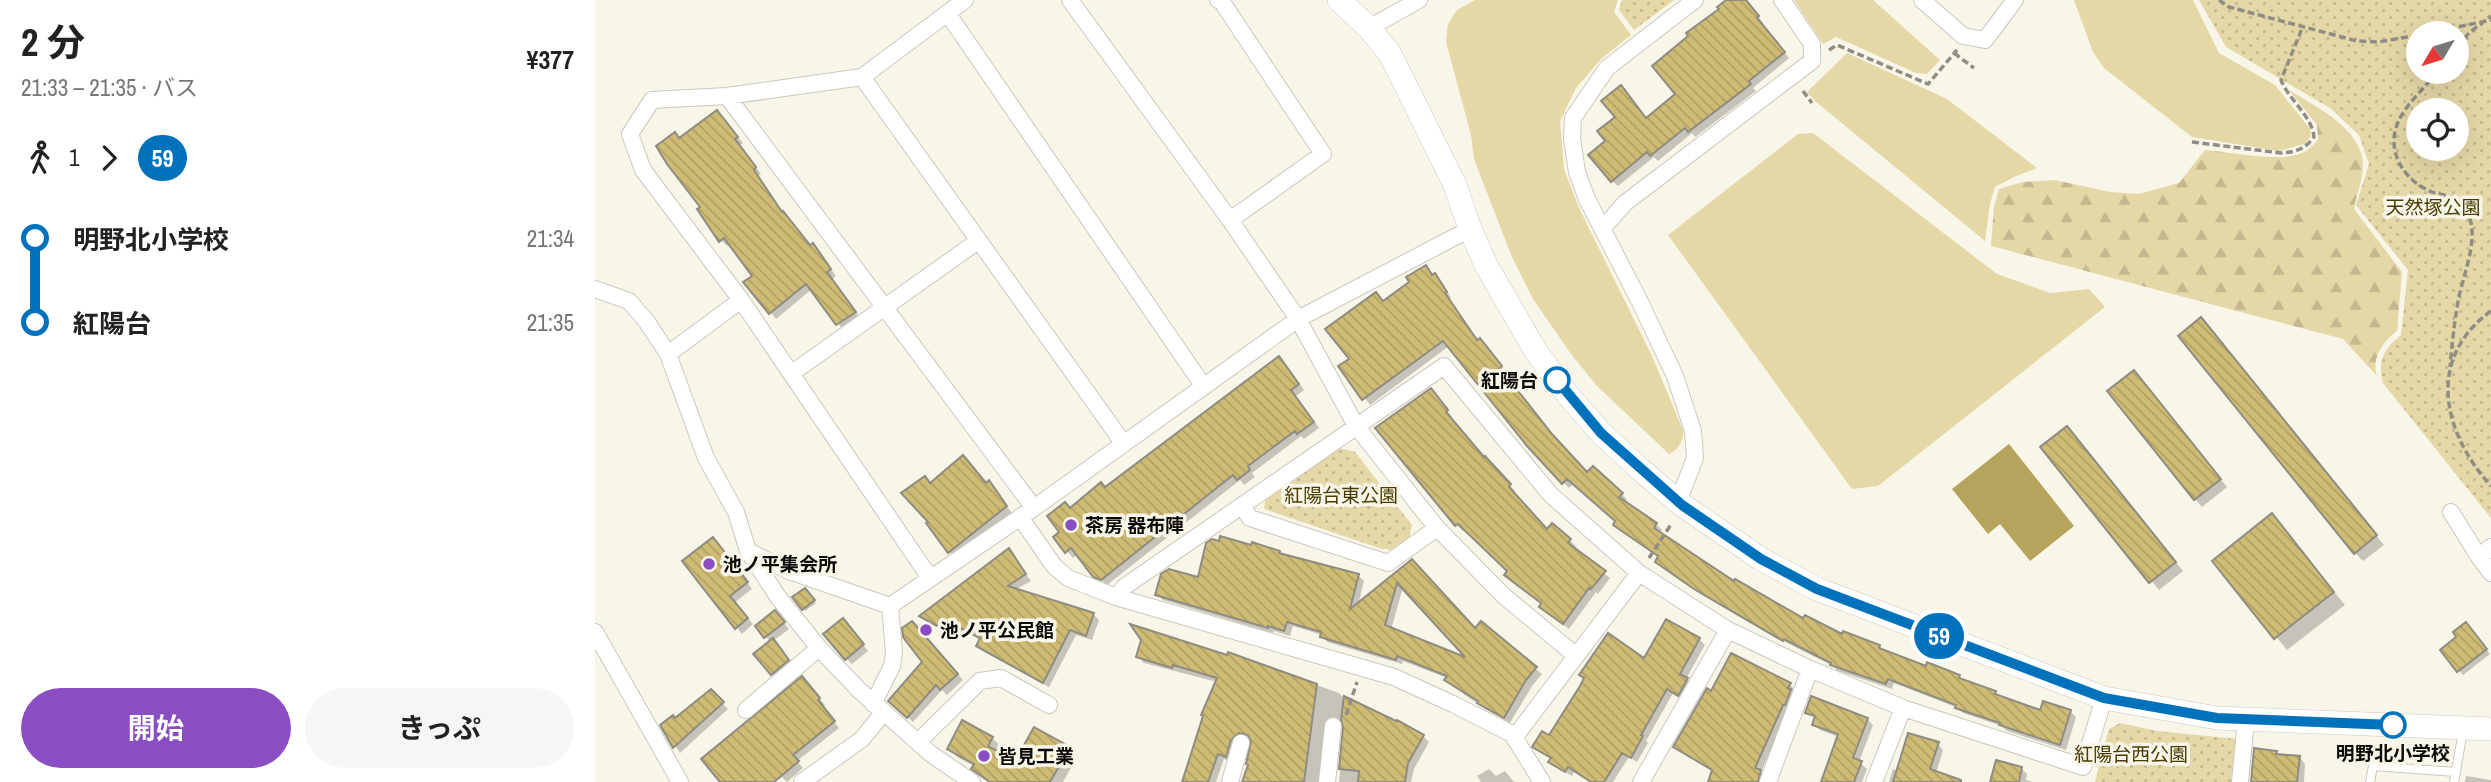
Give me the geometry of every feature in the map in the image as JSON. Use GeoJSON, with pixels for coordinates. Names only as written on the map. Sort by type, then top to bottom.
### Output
{"type":"FeatureCollection","features":[{"type":"Feature","properties":{"kind":"street"},"geometry":{"type":"LineString","coordinates":[[930,578],[792,373],[643,170],[630,134],[652,100],[727,96],[862,77],[965,0]]}},
{"type":"Feature","properties":{"kind":"street"},"geometry":{"type":"LineString","coordinates":[[1070,0],[1230,220],[1298,319],[1356,426],[1437,528],[1504,596],[1575,655]]}},
{"type":"Feature","properties":{"kind":"street"},"geometry":{"type":"LineString","coordinates":[[1218,0],[1222,2],[1323,154],[1230,220]]}},
{"type":"Feature","properties":{"kind":"street"},"geometry":{"type":"LineString","coordinates":[[1339,0],[1369,28],[1389,54],[1455,185],[1470,229],[1507,304],[1535,350],[1568,395],[1601,433],[1677,510],[1817,589],[2104,698],[2217,718],[2491,729]]}},
{"type":"Feature","properties":{"kind":"street"},"geometry":{"type":"LineString","coordinates":[[1369,28],[1419,0]]}},
{"type":"Feature","properties":{"kind":"street"},"geometry":{"type":"LineString","coordinates":[[1677,510],[1695,458],[1693,431],[1675,376],[1577,172],[1571,138],[1573,118],[1607,68],[1695,0]]}},
{"type":"Feature","properties":{"kind":"street"},"geometry":{"type":"LineString","coordinates":[[1602,228],[1625,203],[1812,61],[1812,44],[1782,0]]}},
{"type":"Feature","properties":{"kind":"street"},"geometry":{"type":"LineString","coordinates":[[1922,0],[1963,36],[1985,40],[2015,0]]}},
{"type":"Feature","properties":{"kind":"street"},"geometry":{"type":"LineString","coordinates":[[948,13],[1204,387]]}},
{"type":"Feature","properties":{"kind":"street"},"geometry":{"type":"LineString","coordinates":[[862,77],[1124,444]]}},
{"type":"Feature","properties":{"kind":"street"},"geometry":{"type":"LineString","coordinates":[[727,96],[884,307],[1027,513],[1054,566],[1068,578],[1116,597],[1394,677],[1512,734],[1542,782]]}},
{"type":"Feature","properties":{"kind":"street"},"geometry":{"type":"LineString","coordinates":[[890,606],[1027,513],[1298,319],[1470,229]]}},
{"type":"Feature","properties":{"kind":"street"},"geometry":{"type":"LineString","coordinates":[[792,373],[978,241]]}},
{"type":"Feature","properties":{"kind":"street"},"geometry":{"type":"LineString","coordinates":[[595,289],[629,301],[668,354],[706,458],[736,512],[748,551],[778,597],[819,648],[878,708],[918,743],[972,782]]}},
{"type":"Feature","properties":{"kind":"street"},"geometry":{"type":"LineString","coordinates":[[668,354],[740,300]]}},
{"type":"Feature","properties":{"kind":"street"},"geometry":{"type":"LineString","coordinates":[[1116,597],[1124,587],[1444,366],[1551,495],[1639,573],[1728,630],[1809,670],[2082,774],[2104,698]]}},
{"type":"Feature","properties":{"kind":"street"},"geometry":{"type":"LineString","coordinates":[[1242,506],[1251,518],[1388,564],[1437,528]]}},
{"type":"Feature","properties":{"kind":"street"},"geometry":{"type":"LineString","coordinates":[[2451,513],[2485,552],[2491,573]]}},
{"type":"Feature","properties":{"kind":"street"},"geometry":{"type":"LineString","coordinates":[[748,551],[789,571],[890,606]]}},
{"type":"Feature","properties":{"kind":"street"},"geometry":{"type":"LineString","coordinates":[[1514,738],[1639,573]]}},
{"type":"Feature","properties":{"kind":"street"},"geometry":{"type":"LineString","coordinates":[[802,782],[862,739],[878,708],[894,652],[890,606]]}},
{"type":"Feature","properties":{"kind":"street"},"geometry":{"type":"LineString","coordinates":[[1641,782],[1728,630]]}},
{"type":"Feature","properties":{"kind":"street"},"geometry":{"type":"LineString","coordinates":[[595,632],[680,782]]}},
{"type":"Feature","properties":{"kind":"street"},"geometry":{"type":"LineString","coordinates":[[746,710],[819,648]]}},
{"type":"Feature","properties":{"kind":"street"},"geometry":{"type":"LineString","coordinates":[[1768,782],[1809,670]]}},
{"type":"Feature","properties":{"kind":"street"},"geometry":{"type":"LineString","coordinates":[[918,743],[980,681],[1001,678],[1049,705]]}},
{"type":"Feature","properties":{"kind":"street"},"geometry":{"type":"LineString","coordinates":[[1874,782],[1903,708]]}},
{"type":"Feature","properties":{"kind":"street"},"geometry":{"type":"LineString","coordinates":[[2240,782],[2246,720]]}},
{"type":"Feature","properties":{"kind":"street"},"geometry":{"type":"LineString","coordinates":[[1327,782],[1339,721]]}},
{"type":"Feature","properties":{"kind":"street"},"geometry":{"type":"LineString","coordinates":[[1230,782],[1241,743]]}},
{"type":"Feature","properties":{"kind":"lane"},"geometry":{"type":"LineString","coordinates":[[2454,782],[2463,728]]}},
{"type":"Feature","properties":{"kind":"lane"},"geometry":{"type":"LineString","coordinates":[[2370,782],[2373,766],[2456,772]]}},
{"type":"Feature","properties":{"kind":"path"},"geometry":{"type":"LineString","coordinates":[[2219,0],[2229,7],[2368,42],[2406,37]]}},
{"type":"Feature","properties":{"kind":"path"},"geometry":{"type":"LineString","coordinates":[[2469,24],[2489,19]]}},
{"type":"Feature","properties":{"kind":"path"},"geometry":{"type":"LineString","coordinates":[[2469,33],[2489,19]]}},
{"type":"Feature","properties":{"kind":"path"},"geometry":{"type":"LineString","coordinates":[[2192,142],[2281,153],[2295,152],[2307,146],[2314,137],[2313,127],[2286,93],[2281,80],[2303,26]]}},
{"type":"Feature","properties":{"kind":"path"},"geometry":{"type":"LineString","coordinates":[[1837,45],[1928,84],[1945,65]]}},
{"type":"Feature","properties":{"kind":"path"},"geometry":{"type":"LineString","coordinates":[[1954,53],[1974,68]]}},
{"type":"Feature","properties":{"kind":"path"},"geometry":{"type":"LineString","coordinates":[[2428,84],[2399,120],[2394,146],[2396,160],[2416,183],[2456,199],[2466,208],[2471,224],[2471,245],[2458,305],[2447,391],[2452,425],[2465,453],[2491,486]]}},
{"type":"Feature","properties":{"kind":"path"},"geometry":{"type":"LineString","coordinates":[[2449,367],[2457,347],[2491,311]]}},
{"type":"Feature","properties":{"kind":"path"},"geometry":{"type":"LineString","coordinates":[[1639,573],[1677,510]]}},
{"type":"Feature","properties":{"kind":"path"},"geometry":{"type":"LineString","coordinates":[[1339,721],[1362,667]]}},
{"type":"Feature","properties":{"kind":"green space"},"geometry":{"type":"Polygon","coordinates":[[[1475,0],[1618,0],[1614,12],[1631,35],[1601,59],[1576,88],[1560,121],[1564,169],[1579,208],[1652,356],[1683,430],[1680,444],[1669,454],[1597,386],[1571,354],[1533,299],[1512,257],[1474,159],[1471,135],[1446,42],[1448,24],[1457,10],[1475,0]]]}},
{"type":"Feature","properties":{"kind":"green space"},"geometry":{"type":"Polygon","coordinates":[[[1622,0],[1674,0],[1634,30],[1619,10],[1622,0]]]}},
{"type":"Feature","properties":{"kind":"green space"},"geometry":{"type":"Polygon","coordinates":[[[1794,0],[1873,0],[1940,60],[1927,74],[1916,73],[1836,37],[1823,44],[1794,0]]]}},
{"type":"Feature","properties":{"kind":"green space"},"geometry":{"type":"Polygon","coordinates":[[[2074,0],[2193,0],[2219,53],[2275,85],[2310,129],[2311,136],[2305,144],[2279,151],[2192,137],[2104,68],[2093,52],[2074,0]]]}},
{"type":"Feature","properties":{"kind":"green space","name":"天然塚公園"},"geometry":{"type":"Polygon","coordinates":[[[2199,0],[2491,0],[2491,518],[2383,383],[2383,356],[2401,335],[2408,270],[2356,205],[2369,164],[2359,135],[2330,108],[2226,47],[2199,0]]]}},
{"type":"Feature","properties":{"kind":"green space"},"geometry":{"type":"Polygon","coordinates":[[[1847,53],[1947,99],[2037,168],[1995,187],[1985,241],[1807,92],[1847,53]]]}},
{"type":"Feature","properties":{"kind":"green space"},"geometry":{"type":"Polygon","coordinates":[[[2289,90],[2336,120],[2356,141],[2363,166],[2354,209],[2402,272],[2397,331],[2379,350],[2377,376],[2343,339],[1991,246],[1994,206],[1999,189],[2023,182],[2055,180],[2110,192],[2139,194],[2179,183],[2205,150],[2275,157],[2303,153],[2318,139],[2317,125],[2289,90]]]}},
{"type":"Feature","properties":{"kind":"green space"},"geometry":{"type":"Polygon","coordinates":[[[1813,133],[1997,274],[2050,293],[2089,289],[2105,307],[1878,486],[1852,489],[1668,235],[1798,134],[1813,133]]]}},
{"type":"Feature","properties":{"kind":"green space","name":"紅陽台東公園"},"geometry":{"type":"Polygon","coordinates":[[[1340,448],[1355,452],[1412,525],[1409,539],[1391,550],[1379,548],[1264,509],[1266,496],[1340,448]]]}},
{"type":"Feature","properties":{"kind":"green space","name":"紅陽台西公園"},"geometry":{"type":"Polygon","coordinates":[[[2120,723],[2157,731],[2237,739],[2231,782],[2095,782],[2109,729],[2120,723]]]}},
{"type":"Feature","properties":{"kind":"shaded area"},"geometry":{"type":"Polygon","coordinates":[[[2009,444],[2074,526],[2030,561],[2000,524],[1988,534],[1952,489],[2009,444]]]}},
{"type":"Feature","properties":{"kind":"building"},"geometry":{"type":"Polygon","coordinates":[[[1726,0],[1746,0],[1785,52],[1749,81],[1751,84],[1688,132],[1685,128],[1650,156],[1647,152],[1611,182],[1588,155],[1605,141],[1597,131],[1615,117],[1601,101],[1621,85],[1646,118],[1675,94],[1652,66],[1726,0]]]}},
{"type":"Feature","properties":{"kind":"building"},"geometry":{"type":"Polygon","coordinates":[[[717,110],[738,137],[735,139],[756,167],[754,170],[782,212],[810,245],[813,243],[831,269],[827,272],[856,312],[836,325],[806,284],[769,314],[743,282],[752,276],[724,238],[719,242],[697,209],[700,207],[656,146],[675,132],[679,138],[717,110]]]}},
{"type":"Feature","properties":{"kind":"building"},"geometry":{"type":"Polygon","coordinates":[[[1426,265],[1432,275],[1435,273],[1447,292],[1445,293],[1477,340],[1480,338],[1552,434],[1587,472],[1593,466],[1623,493],[1619,497],[1657,523],[1654,528],[1734,581],[1735,579],[1803,618],[1805,615],[1842,634],[1843,631],[1880,645],[1879,648],[1926,666],[1927,662],[1960,675],[1959,678],[1996,691],[1995,694],[2040,710],[2043,701],[2071,710],[2060,745],[1999,725],[2000,723],[1955,708],[1956,705],[1888,679],[1886,684],[1830,665],[1831,663],[1784,639],[1783,641],[1694,589],[1655,562],[1658,556],[1613,525],[1615,521],[1567,479],[1562,484],[1527,446],[1443,341],[1362,400],[1338,366],[1349,359],[1325,329],[1376,292],[1383,301],[1409,282],[1406,277],[1426,265]]]}},
{"type":"Feature","properties":{"kind":"building"},"geometry":{"type":"Polygon","coordinates":[[[2201,317],[2377,535],[2354,554],[2178,336],[2201,317]]]}},
{"type":"Feature","properties":{"kind":"building"},"geometry":{"type":"Polygon","coordinates":[[[1279,356],[1299,384],[1291,390],[1314,422],[1297,434],[1295,431],[1248,466],[1250,470],[1237,480],[1233,475],[1101,580],[1093,577],[1071,548],[1065,553],[1053,537],[1059,532],[1047,516],[1065,502],[1070,508],[1101,482],[1105,487],[1279,356]]]}},
{"type":"Feature","properties":{"kind":"building"},"geometry":{"type":"Polygon","coordinates":[[[2134,370],[2221,479],[2194,500],[2107,391],[2134,370]]]}},
{"type":"Feature","properties":{"kind":"building"},"geometry":{"type":"Polygon","coordinates":[[[1431,388],[1448,410],[1446,412],[1511,484],[1509,487],[1547,529],[1552,523],[1571,539],[1568,543],[1606,571],[1591,589],[1589,588],[1563,624],[1539,607],[1541,603],[1504,575],[1507,571],[1458,524],[1455,526],[1375,428],[1431,388]]]}},
{"type":"Feature","properties":{"kind":"building"},"geometry":{"type":"Polygon","coordinates":[[[2067,426],[2176,562],[2149,583],[2040,447],[2067,426]]]}},
{"type":"Feature","properties":{"kind":"building"},"geometry":{"type":"Polygon","coordinates":[[[963,455],[986,483],[989,480],[1007,506],[948,553],[926,523],[928,522],[901,493],[925,476],[930,483],[963,455]]]}},
{"type":"Feature","properties":{"kind":"building"},"geometry":{"type":"Polygon","coordinates":[[[2272,513],[2334,592],[2274,639],[2212,561],[2272,513]]]}},
{"type":"Feature","properties":{"kind":"building"},"geometry":{"type":"Polygon","coordinates":[[[1220,536],[1251,545],[1252,542],[1280,551],[1279,553],[1359,574],[1350,609],[1412,559],[1475,628],[1481,621],[1537,667],[1526,680],[1504,718],[1444,680],[1447,676],[1397,656],[1396,660],[1320,637],[1321,632],[1287,622],[1284,631],[1268,628],[1155,595],[1161,574],[1169,569],[1198,577],[1206,543],[1212,539],[1219,541],[1220,536]],[[1397,583],[1385,625],[1465,657],[1397,583]]]}},
{"type":"Feature","properties":{"kind":"building"},"geometry":{"type":"Polygon","coordinates":[[[713,537],[748,582],[730,596],[748,618],[735,629],[682,561],[713,537]]]}},
{"type":"Feature","properties":{"kind":"building"},"geometry":{"type":"Polygon","coordinates":[[[1009,548],[1026,574],[1008,586],[1094,613],[1086,636],[1070,630],[1043,683],[976,646],[980,638],[956,626],[948,632],[919,616],[1009,548]]]}},
{"type":"Feature","properties":{"kind":"building"},"geometry":{"type":"Polygon","coordinates":[[[805,588],[815,600],[802,610],[792,597],[805,588]]]}},
{"type":"Feature","properties":{"kind":"building"},"geometry":{"type":"Polygon","coordinates":[[[775,610],[785,622],[764,638],[755,626],[775,610]]]}},
{"type":"Feature","properties":{"kind":"building"},"geometry":{"type":"Polygon","coordinates":[[[843,618],[864,644],[845,660],[823,634],[843,618]]]}},
{"type":"Feature","properties":{"kind":"building"},"geometry":{"type":"Polygon","coordinates":[[[1666,619],[1700,638],[1680,674],[1688,678],[1678,696],[1667,689],[1631,758],[1622,753],[1604,782],[1591,782],[1568,767],[1565,772],[1548,762],[1551,758],[1532,747],[1542,731],[1549,735],[1584,678],[1579,675],[1608,633],[1644,658],[1666,619]]]}},
{"type":"Feature","properties":{"kind":"building"},"geometry":{"type":"Polygon","coordinates":[[[912,621],[958,674],[940,690],[936,685],[907,718],[888,701],[922,662],[903,637],[902,628],[912,621]]]}},
{"type":"Feature","properties":{"kind":"building"},"geometry":{"type":"Polygon","coordinates":[[[2466,622],[2487,649],[2457,672],[2440,650],[2456,637],[2453,632],[2466,622]]]}},
{"type":"Feature","properties":{"kind":"building"},"geometry":{"type":"Polygon","coordinates":[[[1130,624],[1227,655],[1228,652],[1317,684],[1304,782],[1242,782],[1248,765],[1246,764],[1251,741],[1248,735],[1239,733],[1231,740],[1226,757],[1218,754],[1208,782],[1182,782],[1203,716],[1201,715],[1217,678],[1136,657],[1141,640],[1130,624]]]}},
{"type":"Feature","properties":{"kind":"building"},"geometry":{"type":"Polygon","coordinates":[[[773,638],[789,660],[771,675],[753,654],[773,638]]]}},
{"type":"Feature","properties":{"kind":"building"},"geometry":{"type":"Polygon","coordinates":[[[1731,653],[1791,683],[1785,705],[1755,768],[1761,770],[1758,782],[1708,782],[1712,770],[1673,747],[1707,688],[1711,691],[1731,653]]]}},
{"type":"Feature","properties":{"kind":"building"},"geometry":{"type":"Polygon","coordinates":[[[802,676],[835,721],[793,755],[799,761],[774,782],[720,782],[701,759],[802,676]]]}},
{"type":"Feature","properties":{"kind":"building"},"geometry":{"type":"Polygon","coordinates":[[[711,689],[724,702],[673,748],[660,725],[673,715],[675,718],[711,689]]]}},
{"type":"Feature","properties":{"kind":"building"},"geometry":{"type":"Polygon","coordinates":[[[1344,696],[1424,735],[1408,763],[1405,782],[1358,782],[1359,771],[1339,769],[1344,696]]]}},
{"type":"Feature","properties":{"kind":"building"},"geometry":{"type":"Polygon","coordinates":[[[1811,696],[1868,718],[1853,758],[1862,761],[1854,782],[1821,782],[1838,734],[1812,725],[1815,716],[1805,713],[1811,696]]]}},
{"type":"Feature","properties":{"kind":"building","name":"皆見工業"},"geometry":{"type":"Polygon","coordinates":[[[962,720],[993,737],[988,746],[1015,761],[1034,727],[1070,747],[1050,782],[990,782],[971,769],[974,764],[947,749],[962,720]]]}},
{"type":"Feature","properties":{"kind":"building"},"geometry":{"type":"Polygon","coordinates":[[[1908,733],[1939,742],[1930,769],[1961,782],[1893,782],[1908,733]]]}},
{"type":"Feature","properties":{"kind":"building"},"geometry":{"type":"Polygon","coordinates":[[[2254,748],[2277,751],[2276,754],[2300,756],[2297,782],[2251,782],[2254,748]]]}},
{"type":"Feature","properties":{"kind":"building"},"geometry":{"type":"Polygon","coordinates":[[[1996,760],[2022,767],[2019,782],[1990,782],[1996,760]]]}},
{"type":"Feature","properties":{"kind":"bus line","name":"59"},"geometry":{"type":"LineString","coordinates":[[1557,380],[1601,433],[1682,505],[1761,559],[1817,589],[2104,698],[2217,718],[2393,725]]}},
{"type":"Feature","properties":{"kind":"place","name":"紅陽台"},"geometry":{"type":"Point","coordinates":[1557,380]}},
{"type":"Feature","properties":{"kind":"place","name":"茶房 器布陣"},"geometry":{"type":"Point","coordinates":[1071,525]}},
{"type":"Feature","properties":{"kind":"place","name":"池ノ平集会所"},"geometry":{"type":"Point","coordinates":[709,564]}},
{"type":"Feature","properties":{"kind":"place","name":"池ノ平公民館"},"geometry":{"type":"Point","coordinates":[926,630]}},
{"type":"Feature","properties":{"kind":"place","name":"明野北小学校"},"geometry":{"type":"Point","coordinates":[2393,725]}},
{"type":"Feature","properties":{"kind":"place","name":"皆見工業"},"geometry":{"type":"Point","coordinates":[984,756]}}]}
